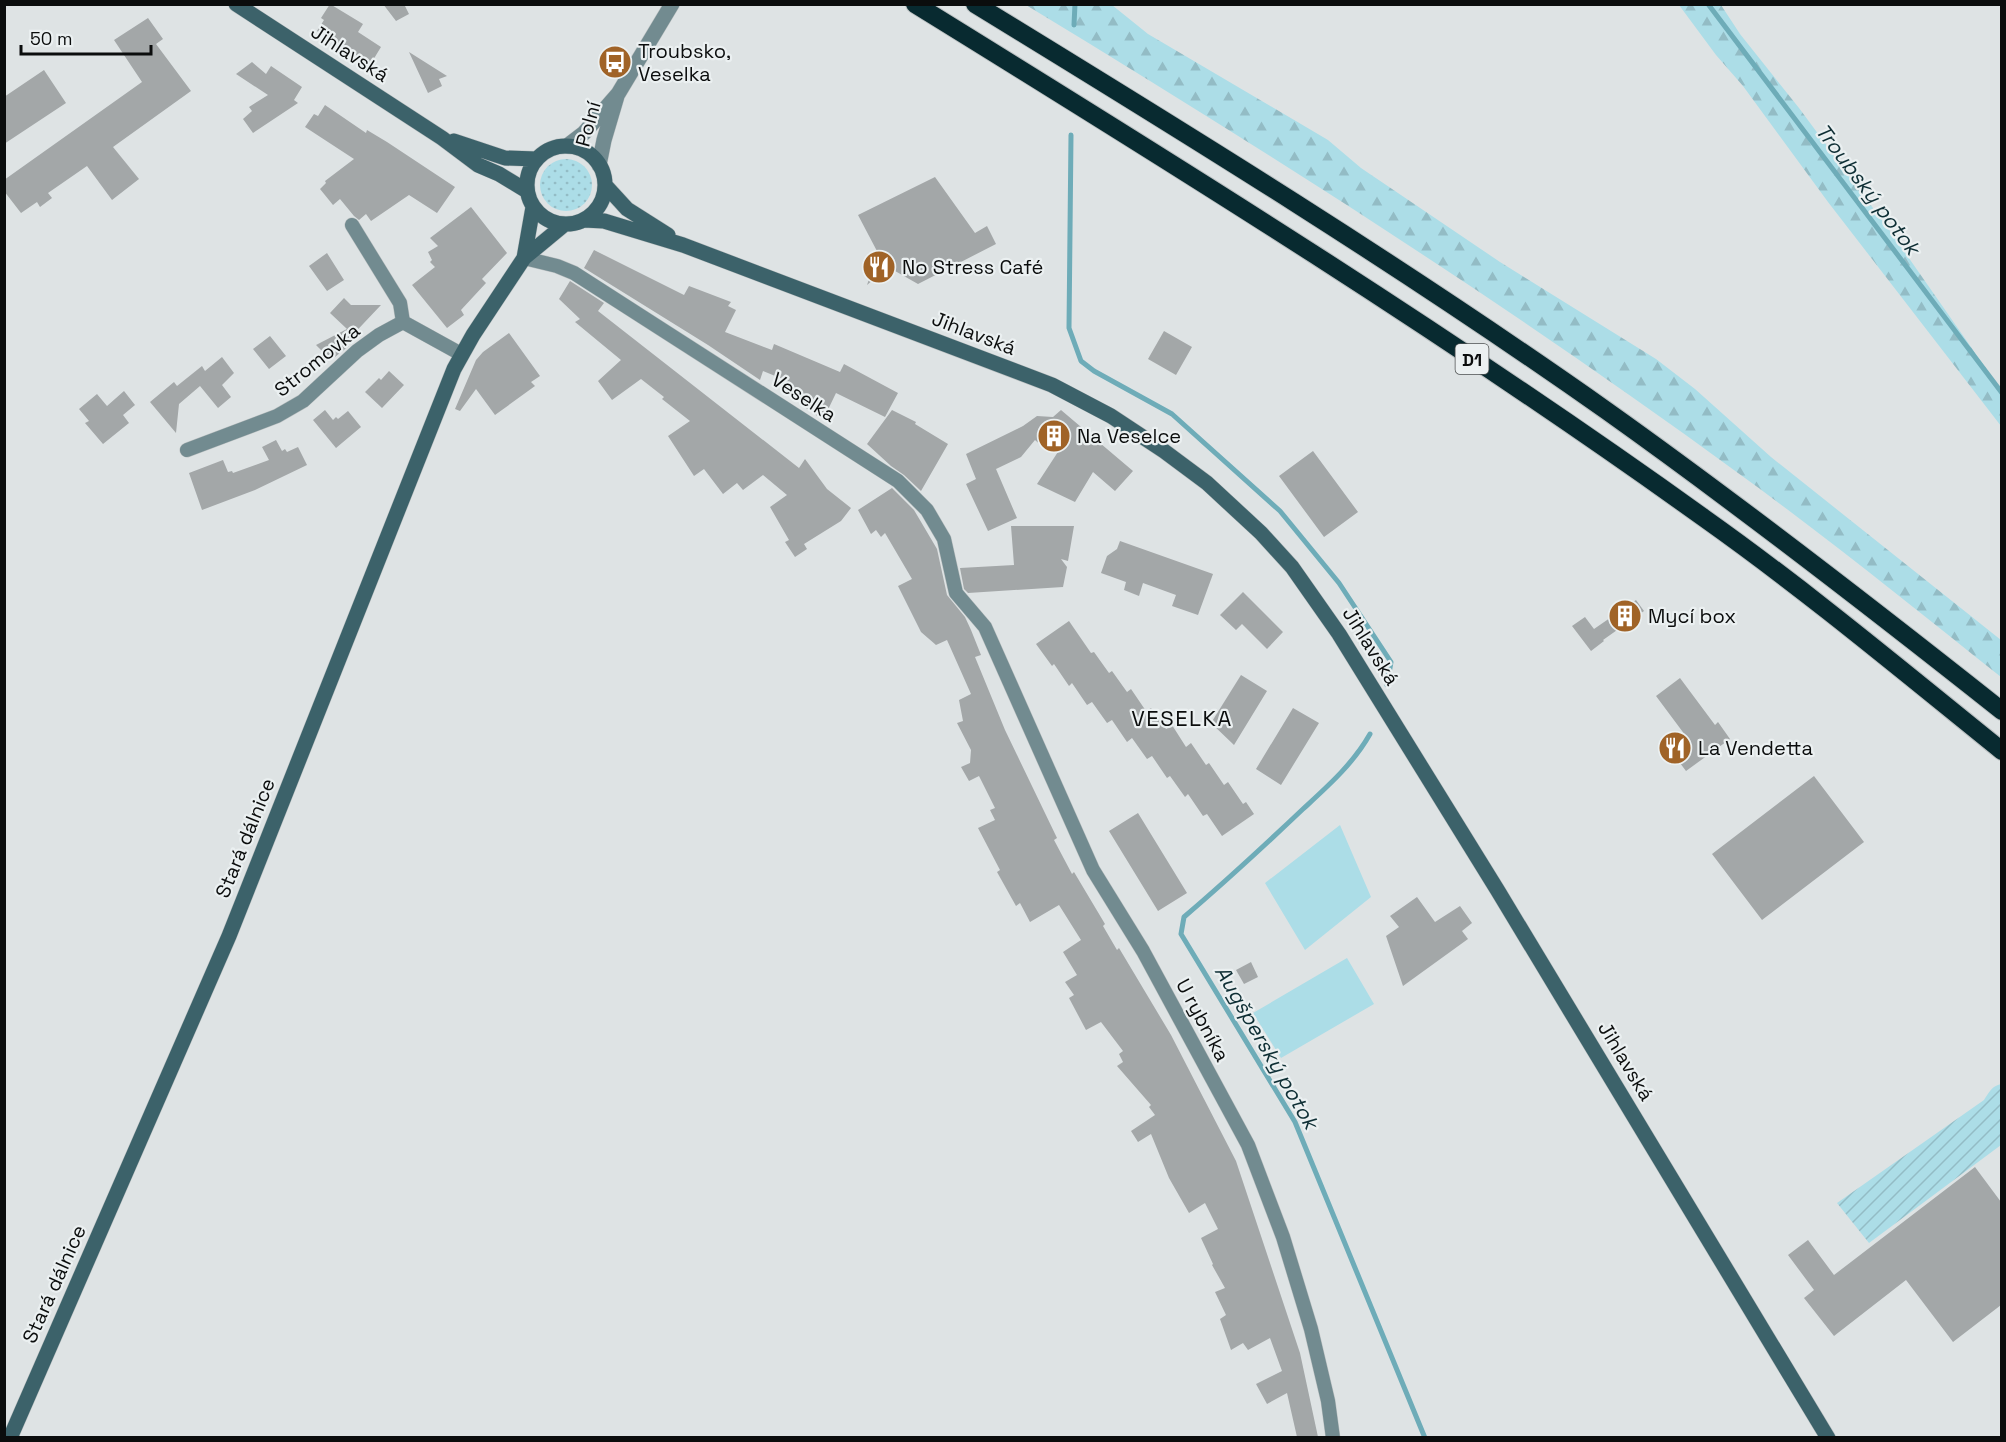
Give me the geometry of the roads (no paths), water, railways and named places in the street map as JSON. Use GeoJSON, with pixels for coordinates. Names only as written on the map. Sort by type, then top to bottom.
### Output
{"type":"FeatureCollection","features":[{"type":"Feature","properties":{"kind":"highway","name":"D1"},"geometry":{"type":"LineString","coordinates":[[915,4],[1377,295],[1705,518],[1818,603],[2001,751]]}},
{"type":"Feature","properties":{"kind":"highway","name":"D1"},"geometry":{"type":"LineString","coordinates":[[975,4],[1108,85],[1394,267],[1605,410],[1840,582],[2001,711]]}},
{"type":"Feature","properties":{"kind":"main road","name":"Jihlavská"},"geometry":{"type":"LineString","coordinates":[[236,4],[442,138],[478,165],[499,174],[527,191]]}},
{"type":"Feature","properties":{"kind":"main road","name":"Jihlavská"},"geometry":{"type":"LineString","coordinates":[[442,138],[505,158],[536,159],[556,147],[567,146]]}},
{"type":"Feature","properties":{"kind":"main road"},"geometry":{"type":"LineString","coordinates":[[567,146],[580,148],[591,155],[599,165]]}},
{"type":"Feature","properties":{"kind":"main road"},"geometry":{"type":"LineString","coordinates":[[536,159],[527,180],[527,191],[533,207],[552,222],[565,224]]}},
{"type":"Feature","properties":{"kind":"main road","name":"Jihlavská"},"geometry":{"type":"LineString","coordinates":[[599,165],[605,185],[627,209],[683,245]]}},
{"type":"Feature","properties":{"kind":"main road"},"geometry":{"type":"LineString","coordinates":[[584,220],[599,205],[605,185]]}},
{"type":"Feature","properties":{"kind":"main road","name":"Stará dálnice"},"geometry":{"type":"LineString","coordinates":[[524,258],[533,207]]}},
{"type":"Feature","properties":{"kind":"main road","name":"Jihlavská"},"geometry":{"type":"LineString","coordinates":[[565,224],[584,220],[604,221],[683,245],[1052,385],[1111,416],[1164,451],[1207,483],[1261,533],[1292,567],[1339,634],[1498,891],[1828,1437]]}},
{"type":"Feature","properties":{"kind":"main road","name":"Stará dálnice"},"geometry":{"type":"LineString","coordinates":[[10,1437],[229,936],[447,384],[461,354],[524,258],[565,224]]}},
{"type":"Feature","properties":{"kind":"street","name":"Polní"},"geometry":{"type":"LineString","coordinates":[[567,146],[584,133],[618,94],[672,4]]}},
{"type":"Feature","properties":{"kind":"street","name":"Polní"},"geometry":{"type":"LineString","coordinates":[[599,165],[618,94]]}},
{"type":"Feature","properties":{"kind":"street"},"geometry":{"type":"LineString","coordinates":[[352,225],[400,303],[403,322],[461,354]]}},
{"type":"Feature","properties":{"kind":"street","name":"Veselka"},"geometry":{"type":"LineString","coordinates":[[524,258],[557,266],[574,273],[898,481],[927,510],[944,539],[956,593],[985,627],[989,640]]}},
{"type":"Feature","properties":{"kind":"street","name":"Stromovka"},"geometry":{"type":"LineString","coordinates":[[187,450],[277,416],[303,401],[357,351],[379,335],[403,322]]}},
{"type":"Feature","properties":{"kind":"street","name":"U rybníka"},"geometry":{"type":"LineString","coordinates":[[989,640],[1093,870],[1143,951],[1248,1144],[1283,1237],[1311,1329],[1328,1401],[1333,1437]]}},
{"type":"Feature","properties":{"kind":"waterway","name":"Augšperský potok"},"geometry":{"type":"LineString","coordinates":[[1074,25],[1075,4]]}},
{"type":"Feature","properties":{"kind":"waterway","name":"Troubský potok"},"geometry":{"type":"LineString","coordinates":[[1708,4],[2002,393]]}},
{"type":"Feature","properties":{"kind":"waterway","name":"Augšperský potok"},"geometry":{"type":"LineString","coordinates":[[1071,135],[1069,328],[1081,361],[1094,371],[1172,414],[1280,511],[1339,583],[1391,662],[1387,685]]}},
{"type":"Feature","properties":{"kind":"waterway","name":"Augšperský potok"},"geometry":{"type":"LineString","coordinates":[[1370,734],[1356,755],[1331,783],[1184,917],[1181,934],[1295,1122],[1425,1438]]}},
{"type":"Feature","properties":{"kind":"place","name":"Troubsko, Veselka"},"geometry":{"type":"Point","coordinates":[615,62]}},
{"type":"Feature","properties":{"kind":"place","name":"No Stress Café"},"geometry":{"type":"Point","coordinates":[879,267]}},
{"type":"Feature","properties":{"kind":"place","name":"Na Veselce"},"geometry":{"type":"Point","coordinates":[1054,436]}},
{"type":"Feature","properties":{"kind":"place","name":"Mycí box"},"geometry":{"type":"Point","coordinates":[1625,616]}},
{"type":"Feature","properties":{"kind":"place","name":"La Vendetta"},"geometry":{"type":"Point","coordinates":[1675,748]}},
{"type":"Feature","properties":{"kind":"district","name":"VESELKA"},"geometry":{"type":"Point","coordinates":[1182,718]}}]}
